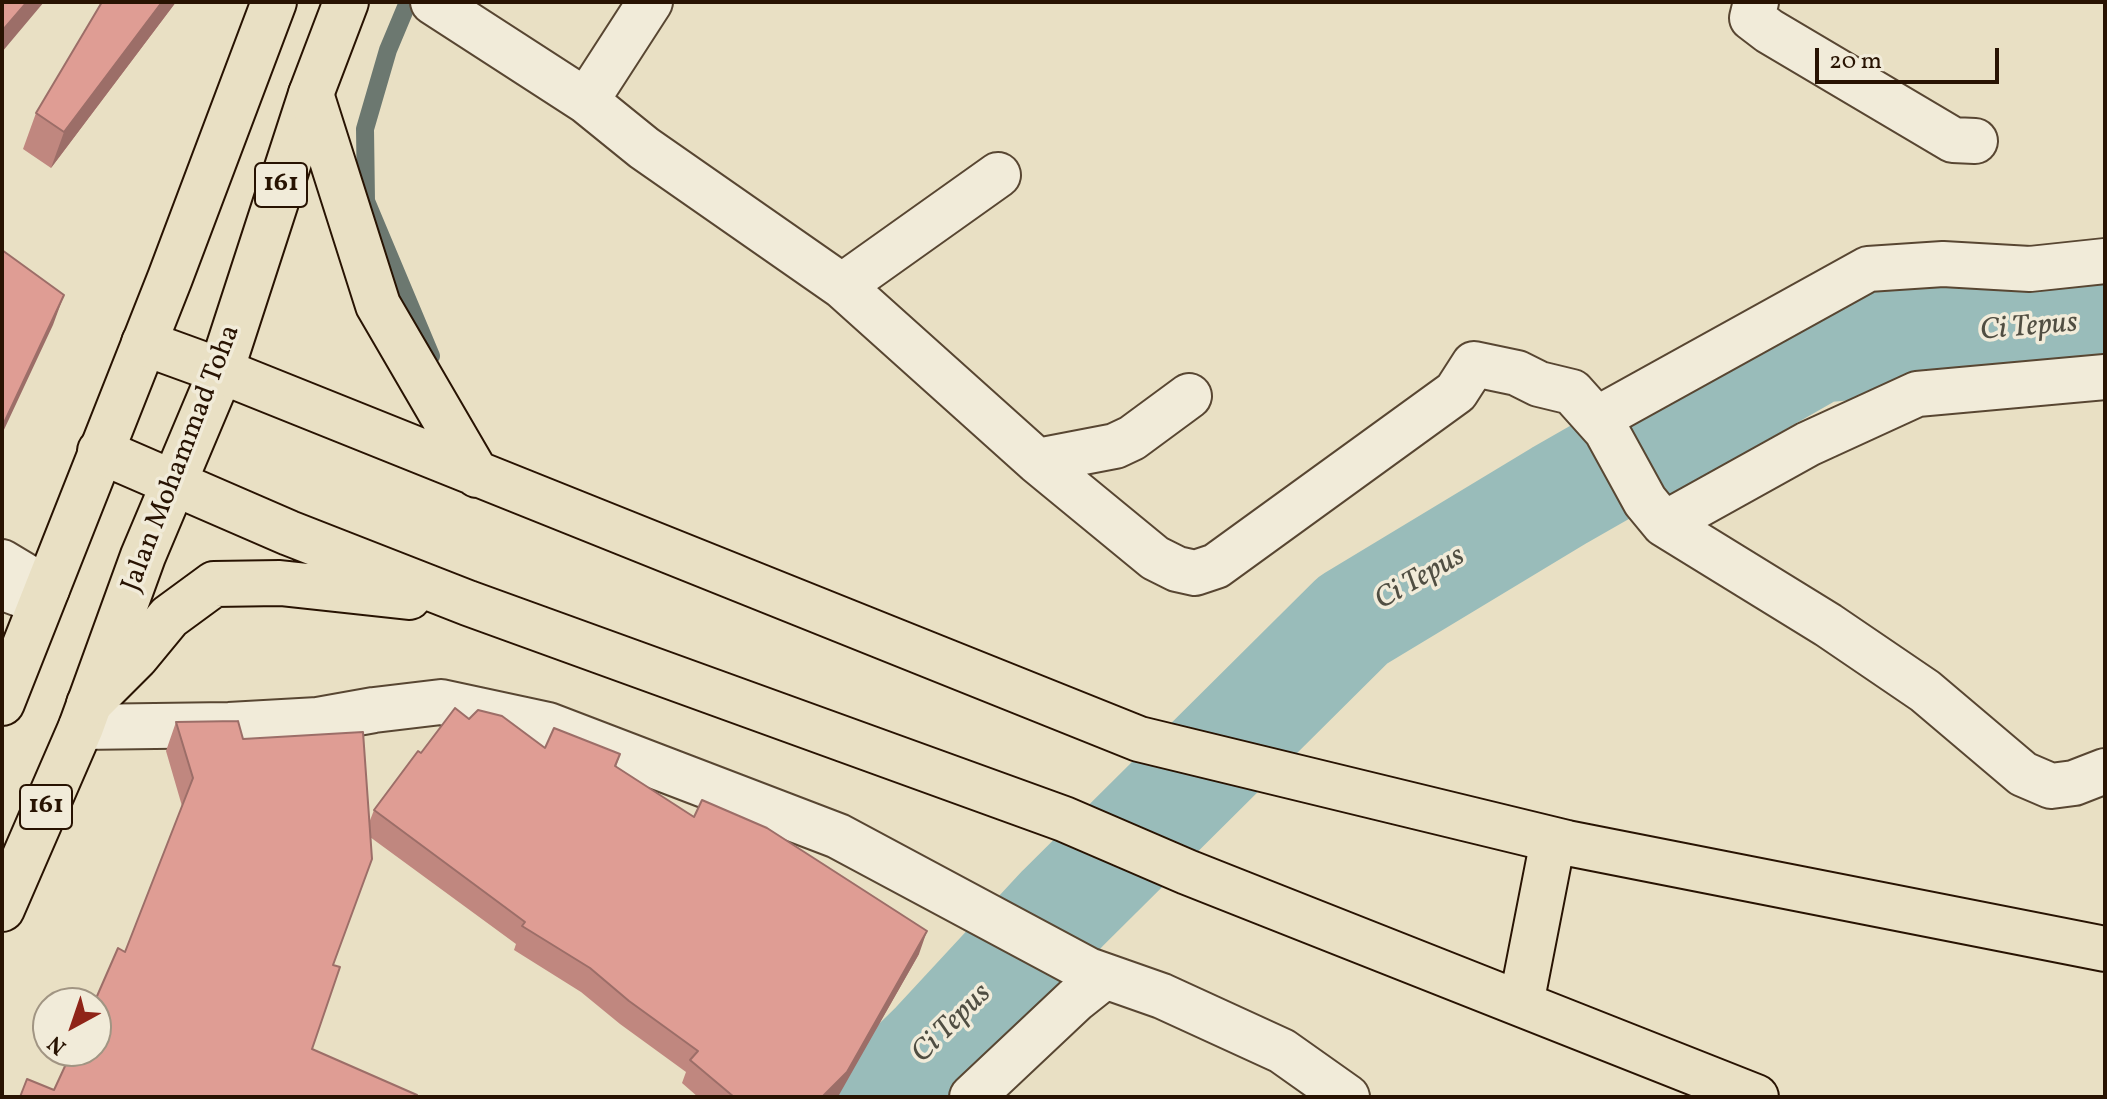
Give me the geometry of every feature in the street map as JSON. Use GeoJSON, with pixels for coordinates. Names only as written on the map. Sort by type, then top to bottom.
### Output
{"type":"FeatureCollection","features":[{"type":"Feature","properties":{"kind":"main road","name":"161"},"geometry":{"type":"LineString","coordinates":[[2,703],[29,598],[100,451],[274,2]]}},
{"type":"Feature","properties":{"kind":"main road","name":"Jalan Mohammad Toha"},"geometry":{"type":"LineString","coordinates":[[2,909],[10,866],[85,715],[143,556],[221,371],[311,94],[346,2]]}},
{"type":"Feature","properties":{"kind":"main road"},"geometry":{"type":"LineString","coordinates":[[311,94],[378,305],[477,475]]}},
{"type":"Feature","properties":{"kind":"main road"},"geometry":{"type":"LineString","coordinates":[[144,343],[221,371],[1139,739],[1553,840],[2105,949]]}},
{"type":"Feature","properties":{"kind":"main road"},"geometry":{"type":"LineString","coordinates":[[100,451],[289,533],[468,603],[1064,819],[1187,872],[1756,1097]]}},
{"type":"Feature","properties":{"kind":"main road"},"geometry":{"type":"LineString","coordinates":[[85,715],[169,617],[214,584],[280,583],[468,603]]}},
{"type":"Feature","properties":{"kind":"main road"},"geometry":{"type":"LineString","coordinates":[[1521,1004],[1553,840]]}},
{"type":"Feature","properties":{"kind":"street"},"geometry":{"type":"LineString","coordinates":[[433,2],[586,101],[644,148],[842,286],[1037,461],[1155,558],[1177,569],[1195,573],[1216,566],[1456,392],[1474,364],[1517,373],[1539,384],[1572,392],[1601,424],[1655,512],[1925,691],[2023,774],[2051,786],[2074,783],[2105,771]]}},
{"type":"Feature","properties":{"kind":"street"},"geometry":{"type":"LineString","coordinates":[[586,101],[650,2]]}},
{"type":"Feature","properties":{"kind":"street"},"geometry":{"type":"LineString","coordinates":[[1756,2],[1752,18],[1769,31],[1953,140],[1975,141]]}},
{"type":"Feature","properties":{"kind":"street"},"geometry":{"type":"LineString","coordinates":[[842,286],[998,175]]}},
{"type":"Feature","properties":{"kind":"street"},"geometry":{"type":"LineString","coordinates":[[1601,424],[1868,269],[1943,264],[2030,269],[2105,261]]}},
{"type":"Feature","properties":{"kind":"street"},"geometry":{"type":"LineString","coordinates":[[1655,512],[1917,394],[2105,377]]}},
{"type":"Feature","properties":{"kind":"street"},"geometry":{"type":"LineString","coordinates":[[1037,461],[1115,446],[1132,438],[1189,396]]}},
{"type":"Feature","properties":{"kind":"street"},"geometry":{"type":"LineString","coordinates":[[2,562],[29,598]]}},
{"type":"Feature","properties":{"kind":"street"},"geometry":{"type":"LineString","coordinates":[[85,715],[229,725],[318,720],[441,702],[548,725],[838,836],[1096,974],[1162,996],[1282,1051],[1347,1097]]}},
{"type":"Feature","properties":{"kind":"street"},"geometry":{"type":"LineString","coordinates":[[972,1097],[1075,1000],[1096,974]]}},
{"type":"Feature","properties":{"kind":"building"},"geometry":{"type":"Polygon","coordinates":[[[2,2],[27,2],[2,31],[2,2]]]}},
{"type":"Feature","properties":{"kind":"building"},"geometry":{"type":"Polygon","coordinates":[[[102,2],[162,2],[64,132],[36,113],[102,2]]]}},
{"type":"Feature","properties":{"kind":"building"},"geometry":{"type":"Polygon","coordinates":[[[2,250],[64,295],[2,427],[2,250]]]}},
{"type":"Feature","properties":{"kind":"building"},"geometry":{"type":"Polygon","coordinates":[[[455,708],[469,719],[478,710],[502,716],[545,748],[554,728],[620,754],[615,766],[694,817],[702,800],[767,828],[927,931],[847,1072],[822,1097],[734,1097],[690,1060],[698,1051],[629,1001],[590,968],[522,926],[525,922],[374,810],[455,708]]]}},
{"type":"Feature","properties":{"kind":"building"},"geometry":{"type":"Polygon","coordinates":[[[238,721],[243,739],[363,732],[372,859],[333,965],[340,967],[312,1049],[416,1097],[20,1097],[27,1079],[54,1090],[65,1067],[112,1067],[112,987],[101,987],[118,948],[125,952],[193,778],[176,722],[238,721]]]}},
{"type":"Feature","properties":{"kind":"waterway"},"geometry":{"type":"LineString","coordinates":[[406,7],[388,50],[365,129],[366,201],[431,356]]}},
{"type":"Feature","properties":{"kind":"waterway","name":"Ci Tepus"},"geometry":{"type":"LineString","coordinates":[[883,1097],[936,1045],[1062,909],[1353,620],[1560,495],[1817,348],[2105,322]]}}]}
